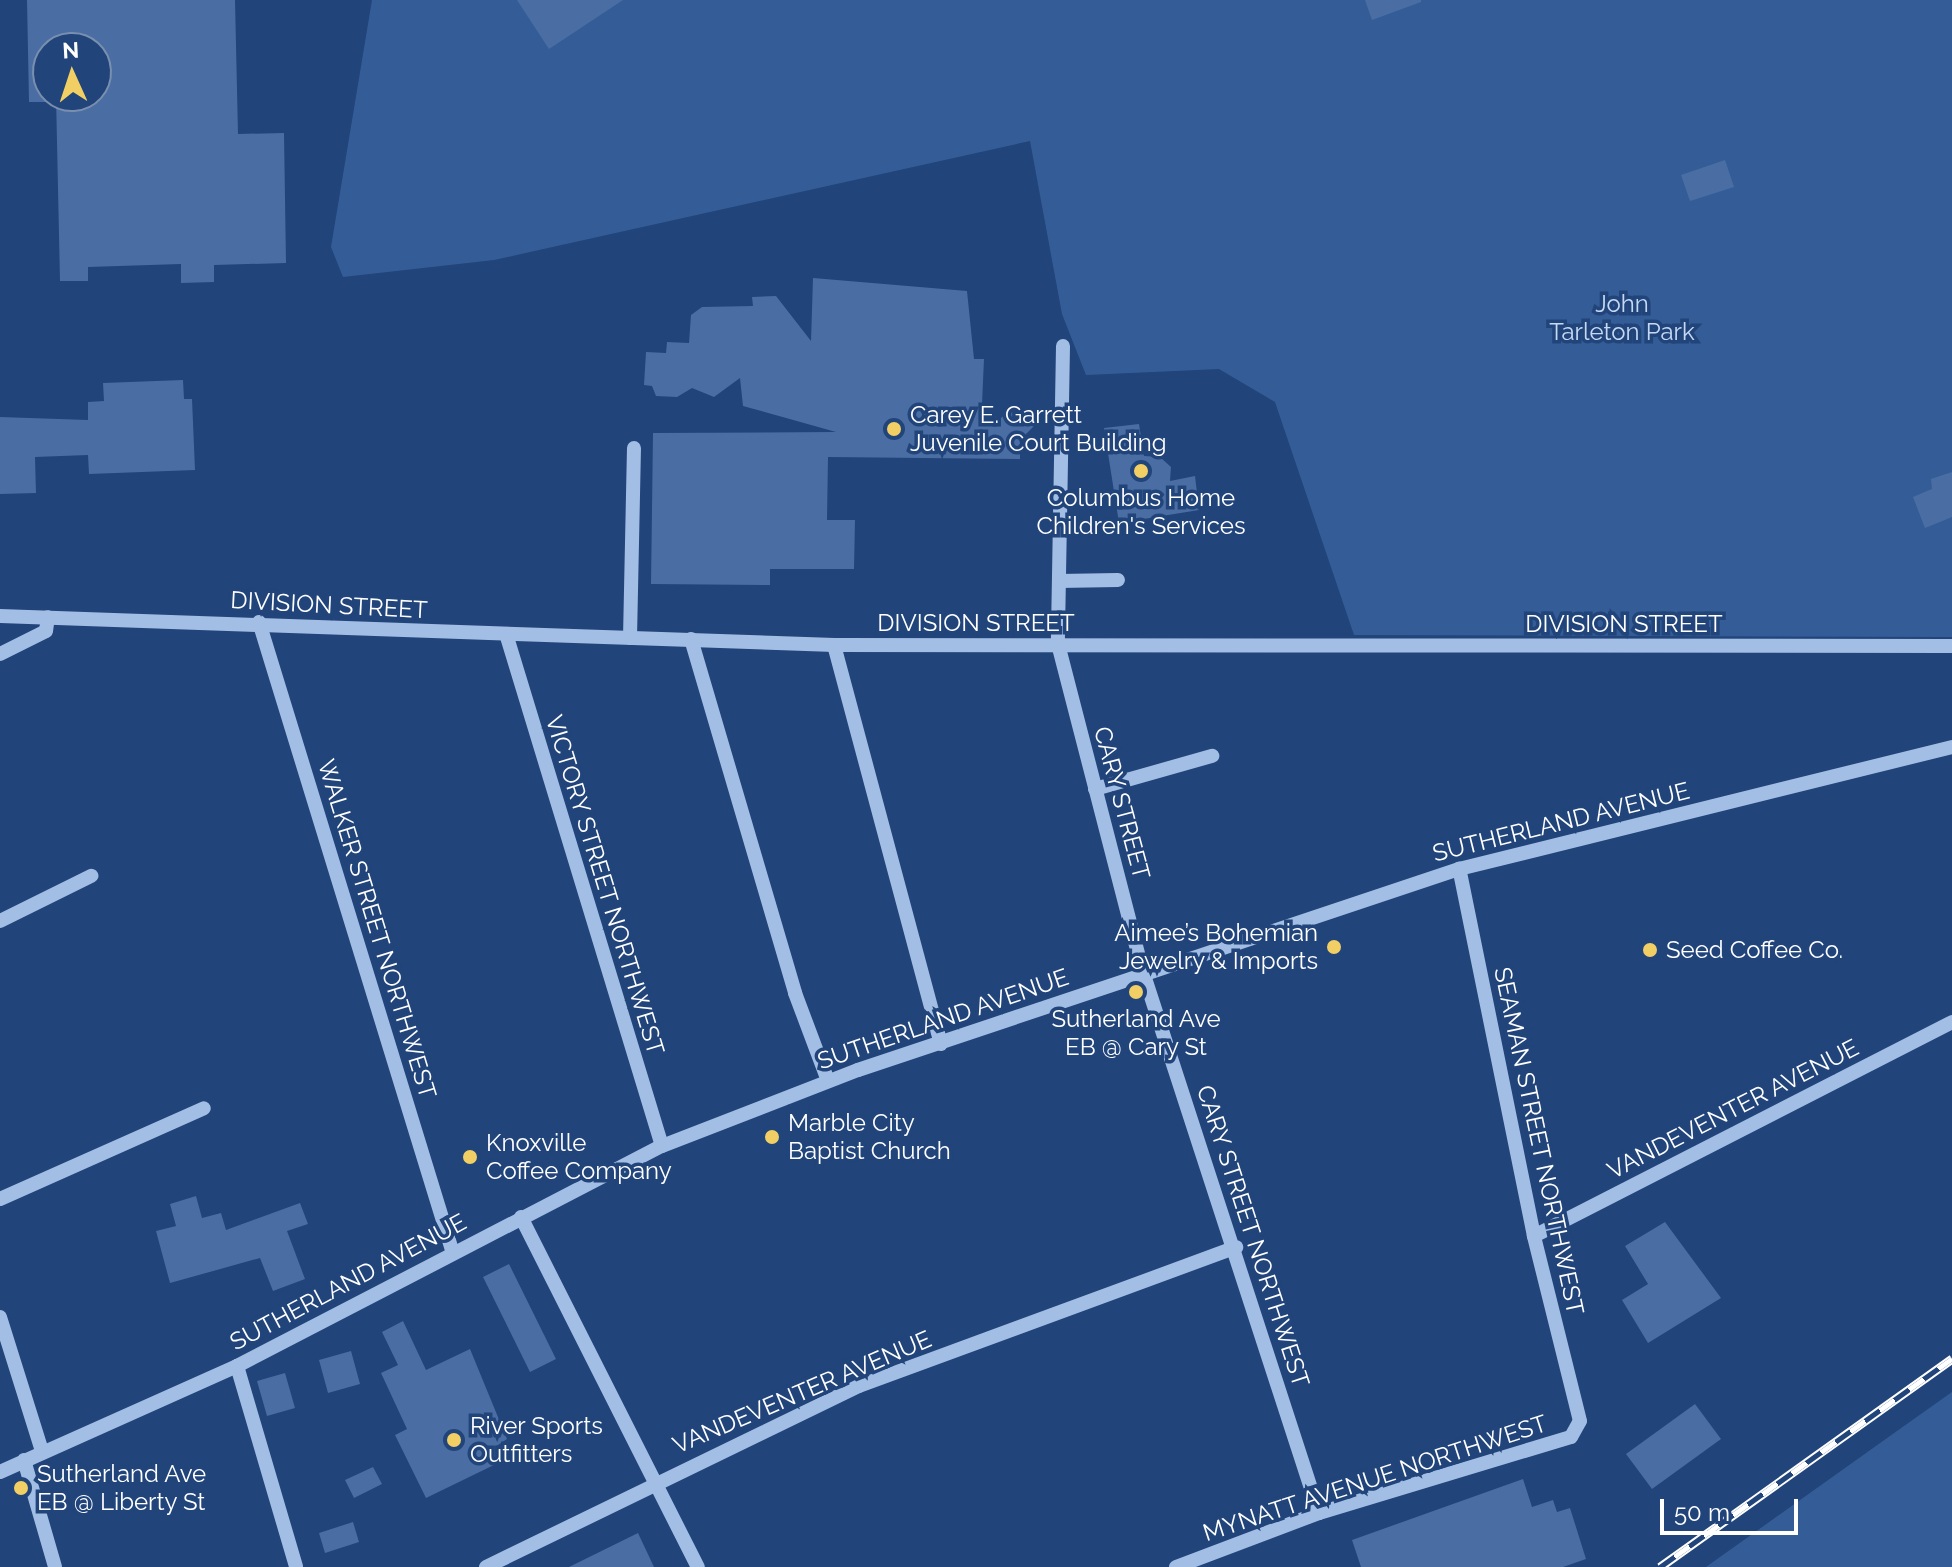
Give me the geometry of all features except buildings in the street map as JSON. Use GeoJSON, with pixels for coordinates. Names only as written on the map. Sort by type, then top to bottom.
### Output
{"type":"FeatureCollection","features":[{"type":"Feature","properties":{"kind":"street","name":"CARY STREET"},"geometry":{"type":"LineString","coordinates":[[1063,346],[1058,644],[1143,972]]}},
{"type":"Feature","properties":{"kind":"street"},"geometry":{"type":"LineString","coordinates":[[630,638],[634,448]]}},
{"type":"Feature","properties":{"kind":"street"},"geometry":{"type":"LineString","coordinates":[[1059,581],[1118,580]]}},
{"type":"Feature","properties":{"kind":"street","name":"DIVISION STREET"},"geometry":{"type":"LineString","coordinates":[[0,616],[47,624],[259,622],[507,637],[691,639],[834,645],[1952,646]]}},
{"type":"Feature","properties":{"kind":"street","name":"WALKER STREET NORTHWEST"},"geometry":{"type":"LineString","coordinates":[[259,622],[452,1250]]}},
{"type":"Feature","properties":{"kind":"street"},"geometry":{"type":"LineString","coordinates":[[0,654],[47,624]]}},
{"type":"Feature","properties":{"kind":"street","name":"VICTORY STREET NORTHWEST"},"geometry":{"type":"LineString","coordinates":[[507,637],[662,1146]]}},
{"type":"Feature","properties":{"kind":"street"},"geometry":{"type":"LineString","coordinates":[[691,639],[795,993],[828,1081]]}},
{"type":"Feature","properties":{"kind":"street"},"geometry":{"type":"LineString","coordinates":[[834,645],[941,1044]]}},
{"type":"Feature","properties":{"kind":"street","name":"SUTHERLAND AVENUE"},"geometry":{"type":"LineString","coordinates":[[0,1472],[237,1366],[452,1250],[662,1146],[828,1081],[1143,972],[1459,869],[1952,747]]}},
{"type":"Feature","properties":{"kind":"street"},"geometry":{"type":"LineString","coordinates":[[1095,789],[1212,756]]}},
{"type":"Feature","properties":{"kind":"street","name":"SEAMAN STREET NORTHWEST"},"geometry":{"type":"LineString","coordinates":[[1459,869],[1534,1236],[1580,1421]]}},
{"type":"Feature","properties":{"kind":"street"},"geometry":{"type":"LineString","coordinates":[[0,921],[91,876]]}},
{"type":"Feature","properties":{"kind":"street","name":"CARY STREET NORTHWEST"},"geometry":{"type":"LineString","coordinates":[[1143,972],[1236,1247],[1319,1513]]}},
{"type":"Feature","properties":{"kind":"street","name":"VANDEVENTER AVENUE"},"geometry":{"type":"LineString","coordinates":[[1534,1236],[1952,1022]]}},
{"type":"Feature","properties":{"kind":"street"},"geometry":{"type":"LineString","coordinates":[[0,1199],[204,1108]]}},
{"type":"Feature","properties":{"kind":"street"},"geometry":{"type":"LineString","coordinates":[[521,1217],[698,1567]]}},
{"type":"Feature","properties":{"kind":"street","name":"VANDEVENTER AVENUE"},"geometry":{"type":"LineString","coordinates":[[486,1567],[654,1480],[859,1386],[1236,1247]]}},
{"type":"Feature","properties":{"kind":"street"},"geometry":{"type":"LineString","coordinates":[[0,1317],[42,1451]]}},
{"type":"Feature","properties":{"kind":"street"},"geometry":{"type":"LineString","coordinates":[[237,1366],[296,1567]]}},
{"type":"Feature","properties":{"kind":"street","name":"MYNATT AVENUE NORTHWEST"},"geometry":{"type":"LineString","coordinates":[[1176,1567],[1319,1513],[1571,1437],[1580,1421]]}},
{"type":"Feature","properties":{"kind":"street"},"geometry":{"type":"LineString","coordinates":[[24,1460],[55,1567]]}},
{"type":"Feature","properties":{"kind":"green space","name":"John Tarleton Park"},"geometry":{"type":"Polygon","coordinates":[[[372,0],[1952,0],[1952,637],[1354,635],[1275,402],[1219,369],[1086,375],[1062,314],[1030,141],[494,260],[343,277],[331,247],[372,0]]]}},
{"type":"Feature","properties":{"kind":"green space"},"geometry":{"type":"Polygon","coordinates":[[[1952,1392],[1952,1567],[1706,1567],[1904,1426],[1952,1392]]]}},
{"type":"Feature","properties":{"kind":"railway"},"geometry":{"type":"LineString","coordinates":[[1660,1567],[1952,1359]]}},
{"type":"Feature","properties":{"kind":"place","name":"Carey E. Garrett Juvenile Court Building"},"geometry":{"type":"Point","coordinates":[894,429]}},
{"type":"Feature","properties":{"kind":"place","name":"Columbus Home Children's Services"},"geometry":{"type":"Point","coordinates":[1141,471]}},
{"type":"Feature","properties":{"kind":"place","name":"Aimee’s Bohemian Jewelry & Imports"},"geometry":{"type":"Point","coordinates":[1334,947]}},
{"type":"Feature","properties":{"kind":"place","name":"Seed Coffee Co."},"geometry":{"type":"Point","coordinates":[1650,950]}},
{"type":"Feature","properties":{"kind":"place","name":"Sutherland Ave EB @ Cary St"},"geometry":{"type":"Point","coordinates":[1136,992]}},
{"type":"Feature","properties":{"kind":"place","name":"Marble City Baptist Church"},"geometry":{"type":"Point","coordinates":[772,1137]}},
{"type":"Feature","properties":{"kind":"place","name":"Knoxville Coffee Company"},"geometry":{"type":"Point","coordinates":[470,1157]}},
{"type":"Feature","properties":{"kind":"place","name":"River Sports Outfitters"},"geometry":{"type":"Point","coordinates":[454,1440]}},
{"type":"Feature","properties":{"kind":"place","name":"Sutherland Ave EB @ Liberty St"},"geometry":{"type":"Point","coordinates":[21,1488]}}]}
